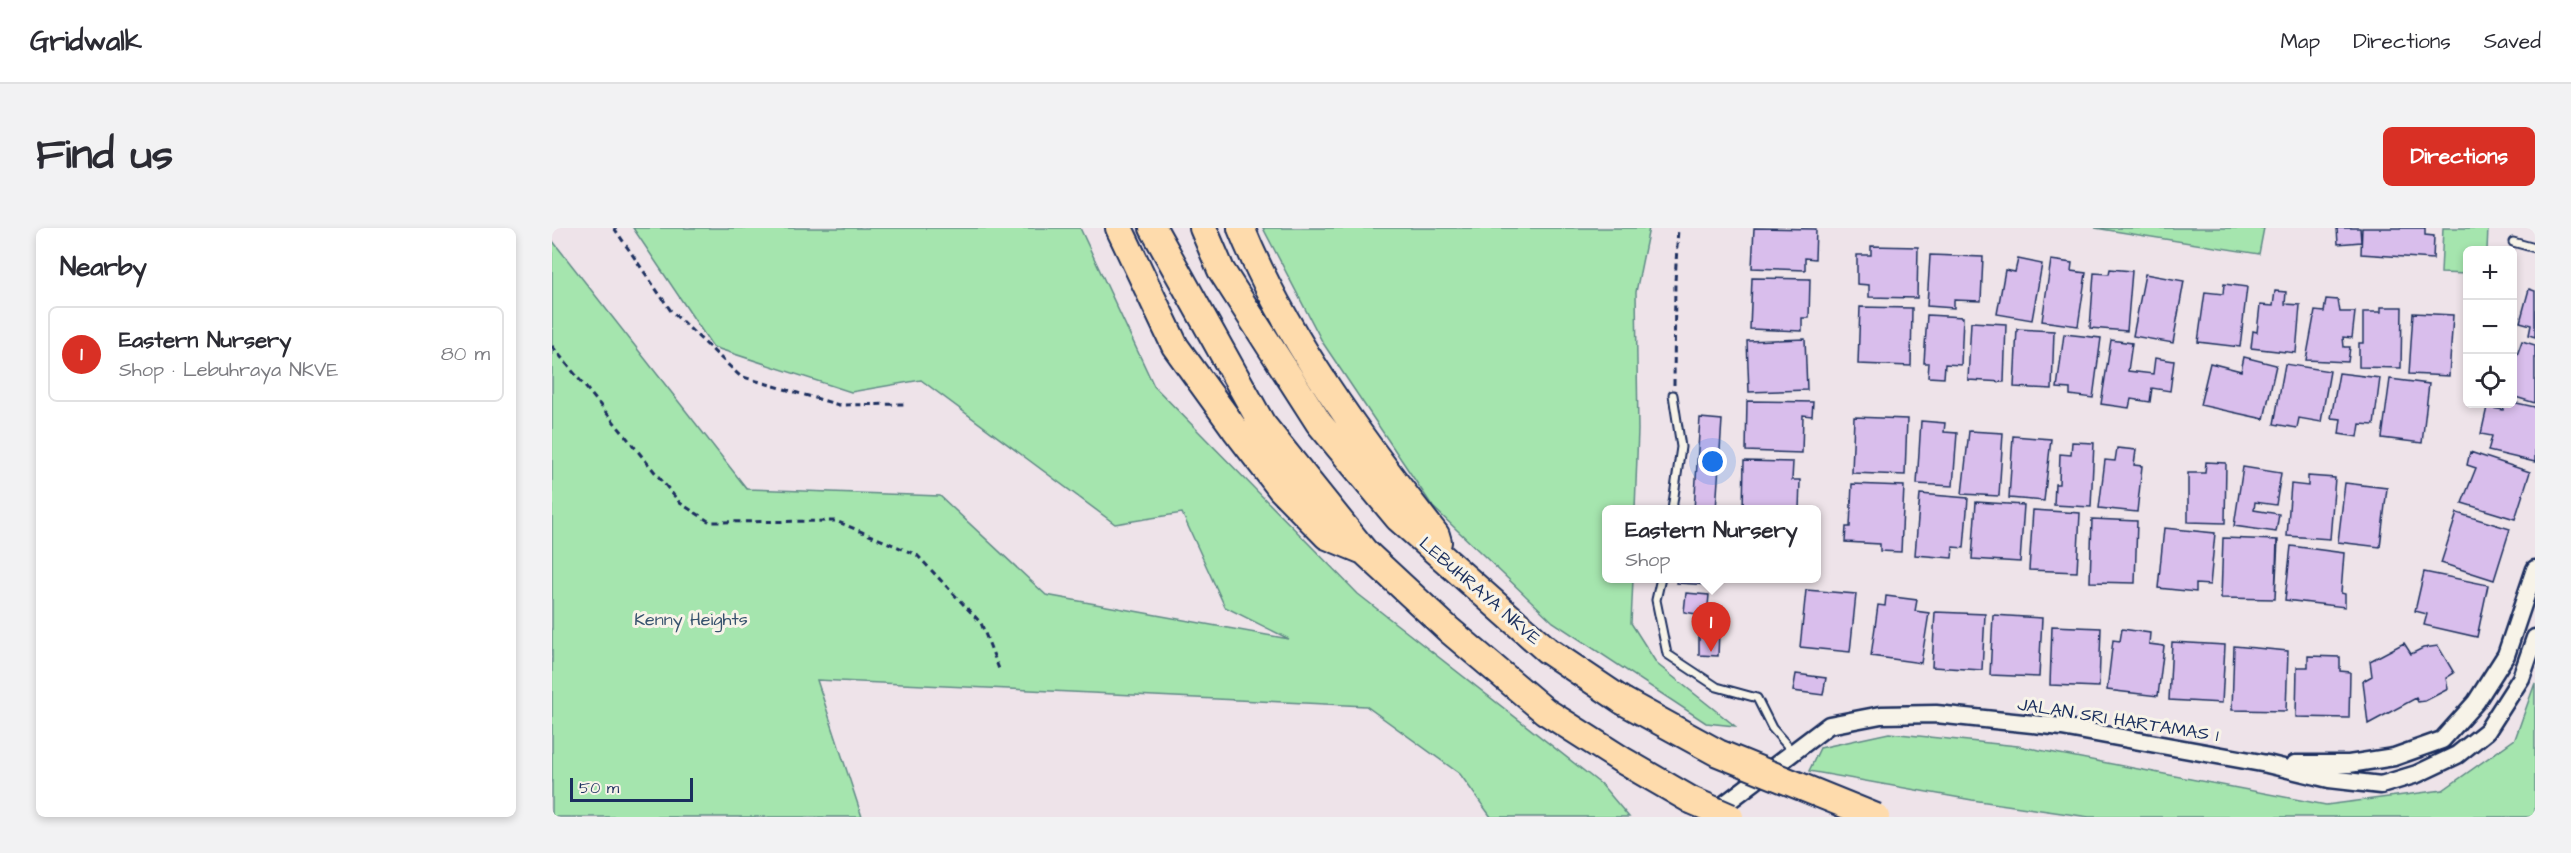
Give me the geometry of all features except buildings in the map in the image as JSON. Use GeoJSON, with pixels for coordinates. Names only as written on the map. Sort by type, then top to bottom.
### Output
{"type":"FeatureCollection","features":[{"type":"Feature","properties":{"kind":"highway"},"geometry":{"type":"LineString","coordinates":[[1119,228],[1175,346],[1235,429],[1281,489],[1327,536],[1364,551]]}},
{"type":"Feature","properties":{"kind":"highway"},"geometry":{"type":"LineString","coordinates":[[1153,228],[1262,424],[1364,551],[1449,630],[1545,711],[1691,800],[1730,817]]}},
{"type":"Feature","properties":{"kind":"highway","name":"LEBUHRAYA NKVE"},"geometry":{"type":"LineString","coordinates":[[1203,228],[1221,270],[1320,423],[1398,518],[1547,650],[1623,701],[1718,753],[1876,817]]}},
{"type":"Feature","properties":{"kind":"highway"},"geometry":{"type":"LineString","coordinates":[[1246,238],[1300,343],[1353,425],[1436,535],[1442,557]]}},
{"type":"Feature","properties":{"kind":"street","name":"JALAN SRI HARTAMAS 1"},"geometry":{"type":"LineString","coordinates":[[2267,764],[2349,764],[2394,757],[2442,740],[2476,702],[2506,655],[2535,569]]}},
{"type":"Feature","properties":{"kind":"street","name":"JALAN SRI HARTAMAS 1"},"geometry":{"type":"LineString","coordinates":[[1707,817],[1829,725],[1881,715],[1936,714],[2062,727],[2267,764],[2329,779],[2381,785],[2416,774],[2457,754],[2487,731],[2522,678],[2535,638]]}},
{"type":"Feature","properties":{"kind":"lane"},"geometry":{"type":"LineString","coordinates":[[2513,242],[2535,249]]}},
{"type":"Feature","properties":{"kind":"lane"},"geometry":{"type":"LineString","coordinates":[[1673,394],[1681,447],[1673,505]]}},
{"type":"Feature","properties":{"kind":"lane"},"geometry":{"type":"LineString","coordinates":[[1660,583],[1656,600],[1667,654],[1717,687],[1757,698],[1772,728],[1792,752]]}},
{"type":"Feature","properties":{"kind":"path"},"geometry":{"type":"LineString","coordinates":[[614,228],[671,311],[740,376],[839,405],[904,404]]}},
{"type":"Feature","properties":{"kind":"path"},"geometry":{"type":"LineString","coordinates":[[1673,394],[1678,228]]}},
{"type":"Feature","properties":{"kind":"path"},"geometry":{"type":"LineString","coordinates":[[552,346],[680,503],[710,522],[836,521],[917,555],[981,622],[999,669]]}},
{"type":"Feature","properties":{"kind":"green space","name":"Kenny Heights"},"geometry":{"type":"Polygon","coordinates":[[[633,228],[1080,228],[1154,386],[1358,594],[1602,785],[1629,817],[1491,817],[1460,774],[1366,706],[817,680],[862,817],[552,817],[552,240],[747,489],[940,496],[1046,595],[1289,639],[1225,607],[1182,513],[1115,524],[921,380],[851,392],[713,347],[633,228]]]}},
{"type":"Feature","properties":{"kind":"green space"},"geometry":{"type":"Polygon","coordinates":[[[1263,228],[1649,228],[1636,292],[1638,430],[1635,505],[1602,505],[1602,583],[1633,583],[1631,623],[1657,664],[1735,726],[1706,723],[1553,622],[1433,507],[1323,343],[1263,228]]]}},
{"type":"Feature","properties":{"kind":"green space"},"geometry":{"type":"Polygon","coordinates":[[[2095,228],[2264,228],[2259,254],[2095,228]]]}},
{"type":"Feature","properties":{"kind":"green space"},"geometry":{"type":"Polygon","coordinates":[[[2443,228],[2488,228],[2487,246],[2463,246],[2463,274],[2441,273],[2443,228]]]}},
{"type":"Feature","properties":{"kind":"green space"},"geometry":{"type":"Polygon","coordinates":[[[2535,683],[2535,817],[2089,817],[1972,800],[1809,771],[1820,748],[1889,733],[2018,746],[2326,805],[2443,790],[2515,739],[2535,683]]]}},
{"type":"Feature","properties":{"kind":"place","name":"Eastern Nursery"},"geometry":{"type":"Point","coordinates":[1711,652]}}]}
